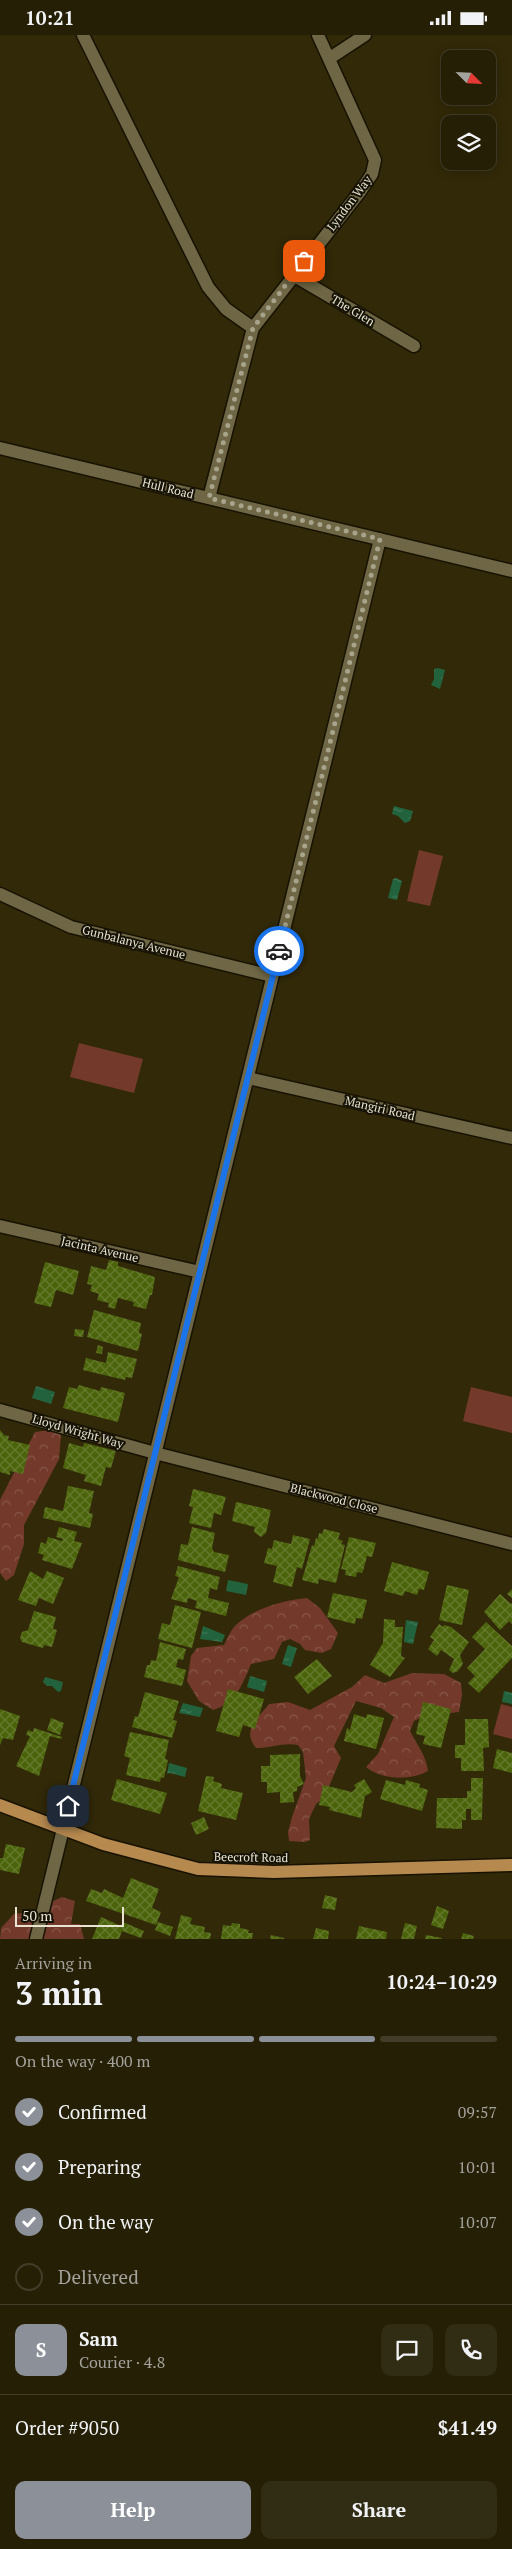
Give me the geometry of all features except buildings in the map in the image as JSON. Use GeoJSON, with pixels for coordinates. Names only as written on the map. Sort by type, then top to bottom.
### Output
{"type":"FeatureCollection","features":[{"type":"Feature","properties":{"kind":"main road","name":"Beecroft Road"},"geometry":{"type":"LineString","coordinates":[[0,1805],[103,1844],[198,1869],[274,1871],[512,1865]]}},
{"type":"Feature","properties":{"kind":"street"},"geometry":{"type":"LineString","coordinates":[[83,35],[208,287],[226,309],[253,328]]}},
{"type":"Feature","properties":{"kind":"street","name":"Lyndon Way"},"geometry":{"type":"LineString","coordinates":[[209,498],[253,328],[359,193],[372,174],[376,160],[318,35]]}},
{"type":"Feature","properties":{"kind":"street"},"geometry":{"type":"LineString","coordinates":[[330,58],[365,35]]}},
{"type":"Feature","properties":{"kind":"street","name":"The Glen"},"geometry":{"type":"LineString","coordinates":[[293,275],[414,346]]}},
{"type":"Feature","properties":{"kind":"street","name":"Hull Road"},"geometry":{"type":"LineString","coordinates":[[0,448],[512,571]]}},
{"type":"Feature","properties":{"kind":"street"},"geometry":{"type":"LineString","coordinates":[[36,1939],[380,539]]}},
{"type":"Feature","properties":{"kind":"street","name":"Gunbalanya Avenue"},"geometry":{"type":"LineString","coordinates":[[0,894],[72,927],[272,976]]}},
{"type":"Feature","properties":{"kind":"street","name":"Mangiri Road"},"geometry":{"type":"LineString","coordinates":[[248,1078],[512,1138]]}},
{"type":"Feature","properties":{"kind":"street","name":"Jacinta Avenue"},"geometry":{"type":"LineString","coordinates":[[0,1226],[200,1272]]}},
{"type":"Feature","properties":{"kind":"street","name":"Lloyd Wright Way"},"geometry":{"type":"LineString","coordinates":[[0,1410],[155,1453]]}},
{"type":"Feature","properties":{"kind":"street","name":"Blackwood Close"},"geometry":{"type":"LineString","coordinates":[[155,1453],[512,1544]]}},
{"type":"Feature","properties":{"kind":"green space"},"geometry":{"type":"Polygon","coordinates":[[[419,850],[443,856],[430,906],[407,901],[419,850]]]}},
{"type":"Feature","properties":{"kind":"green space"},"geometry":{"type":"Polygon","coordinates":[[[79,1043],[143,1059],[134,1093],[70,1077],[79,1043]]]}},
{"type":"Feature","properties":{"kind":"green space"},"geometry":{"type":"Polygon","coordinates":[[[471,1387],[512,1397],[512,1433],[463,1421],[471,1387]]]}},
{"type":"Feature","properties":{"kind":"green space"},"geometry":{"type":"Polygon","coordinates":[[[50,1430],[61,1435],[59,1459],[24,1525],[24,1544],[14,1575],[6,1581],[0,1573],[0,1500],[35,1432],[50,1430]]]}},
{"type":"Feature","properties":{"kind":"green space"},"geometry":{"type":"Polygon","coordinates":[[[307,1598],[320,1608],[338,1633],[331,1649],[322,1653],[305,1650],[300,1644],[290,1639],[282,1642],[274,1659],[251,1664],[237,1692],[227,1703],[213,1710],[199,1701],[187,1681],[191,1656],[197,1648],[224,1645],[237,1624],[252,1613],[279,1603],[307,1598]]]}},
{"type":"Feature","properties":{"kind":"green space"},"geometry":{"type":"Polygon","coordinates":[[[412,1673],[444,1674],[461,1683],[462,1695],[459,1712],[424,1716],[414,1721],[410,1731],[423,1755],[428,1771],[405,1778],[396,1778],[380,1775],[366,1767],[378,1754],[394,1717],[381,1708],[356,1701],[334,1746],[341,1758],[324,1798],[316,1804],[309,1819],[310,1840],[305,1842],[289,1841],[288,1832],[292,1817],[306,1778],[303,1752],[298,1745],[293,1744],[256,1748],[250,1735],[256,1719],[269,1704],[288,1702],[310,1710],[352,1687],[365,1675],[384,1683],[412,1673]]]}},
{"type":"Feature","properties":{"kind":"green space"},"geometry":{"type":"Polygon","coordinates":[[[501,1704],[512,1707],[512,1739],[493,1734],[501,1704]]]}},
{"type":"Feature","properties":{"kind":"green space"},"geometry":{"type":"Polygon","coordinates":[[[62,1897],[75,1901],[71,1924],[80,1924],[84,1939],[0,1939],[1,1928],[14,1914],[30,1912],[62,1897]]]}},
{"type":"Feature","properties":{"kind":"water"},"geometry":{"type":"Polygon","coordinates":[[[434,669],[445,670],[440,689],[431,685],[434,679],[434,669]]]}},
{"type":"Feature","properties":{"kind":"water"},"geometry":{"type":"Polygon","coordinates":[[[394,806],[413,811],[410,821],[405,823],[398,816],[392,814],[394,806]]]}},
{"type":"Feature","properties":{"kind":"water"},"geometry":{"type":"Polygon","coordinates":[[[396,878],[402,881],[397,900],[388,898],[393,879],[396,878]]]}},
{"type":"Feature","properties":{"kind":"water"},"geometry":{"type":"Polygon","coordinates":[[[36,1386],[55,1392],[51,1404],[32,1398],[36,1386]]]}},
{"type":"Feature","properties":{"kind":"water"},"geometry":{"type":"Polygon","coordinates":[[[228,1580],[248,1584],[246,1595],[226,1591],[228,1580]]]}},
{"type":"Feature","properties":{"kind":"water"},"geometry":{"type":"Polygon","coordinates":[[[406,1620],[418,1622],[413,1644],[404,1642],[406,1620]]]}},
{"type":"Feature","properties":{"kind":"water"},"geometry":{"type":"Polygon","coordinates":[[[203,1626],[225,1635],[222,1642],[200,1639],[203,1626]]]}},
{"type":"Feature","properties":{"kind":"water"},"geometry":{"type":"Polygon","coordinates":[[[288,1645],[297,1648],[291,1667],[282,1664],[288,1645]]]}},
{"type":"Feature","properties":{"kind":"water"},"geometry":{"type":"Polygon","coordinates":[[[250,1676],[267,1681],[264,1692],[247,1687],[250,1676]]]}},
{"type":"Feature","properties":{"kind":"water"},"geometry":{"type":"Polygon","coordinates":[[[45,1677],[63,1682],[61,1691],[58,1692],[52,1686],[47,1686],[43,1682],[45,1677]]]}},
{"type":"Feature","properties":{"kind":"water"},"geometry":{"type":"Polygon","coordinates":[[[504,1691],[512,1693],[512,1704],[502,1702],[504,1691]]]}},
{"type":"Feature","properties":{"kind":"water"},"geometry":{"type":"Polygon","coordinates":[[[183,1703],[203,1708],[200,1717],[179,1713],[183,1703]]]}},
{"type":"Feature","properties":{"kind":"water"},"geometry":{"type":"Polygon","coordinates":[[[169,1763],[187,1768],[185,1777],[167,1774],[169,1763]]]}},
{"type":"Feature","properties":{"kind":"way so far"},"geometry":{"type":"LineString","coordinates":[[279,951],[380,539],[209,498],[253,328],[304,261]]}},
{"type":"Feature","properties":{"kind":"route"},"geometry":{"type":"LineString","coordinates":[[68,1806],[279,951]]}}]}
